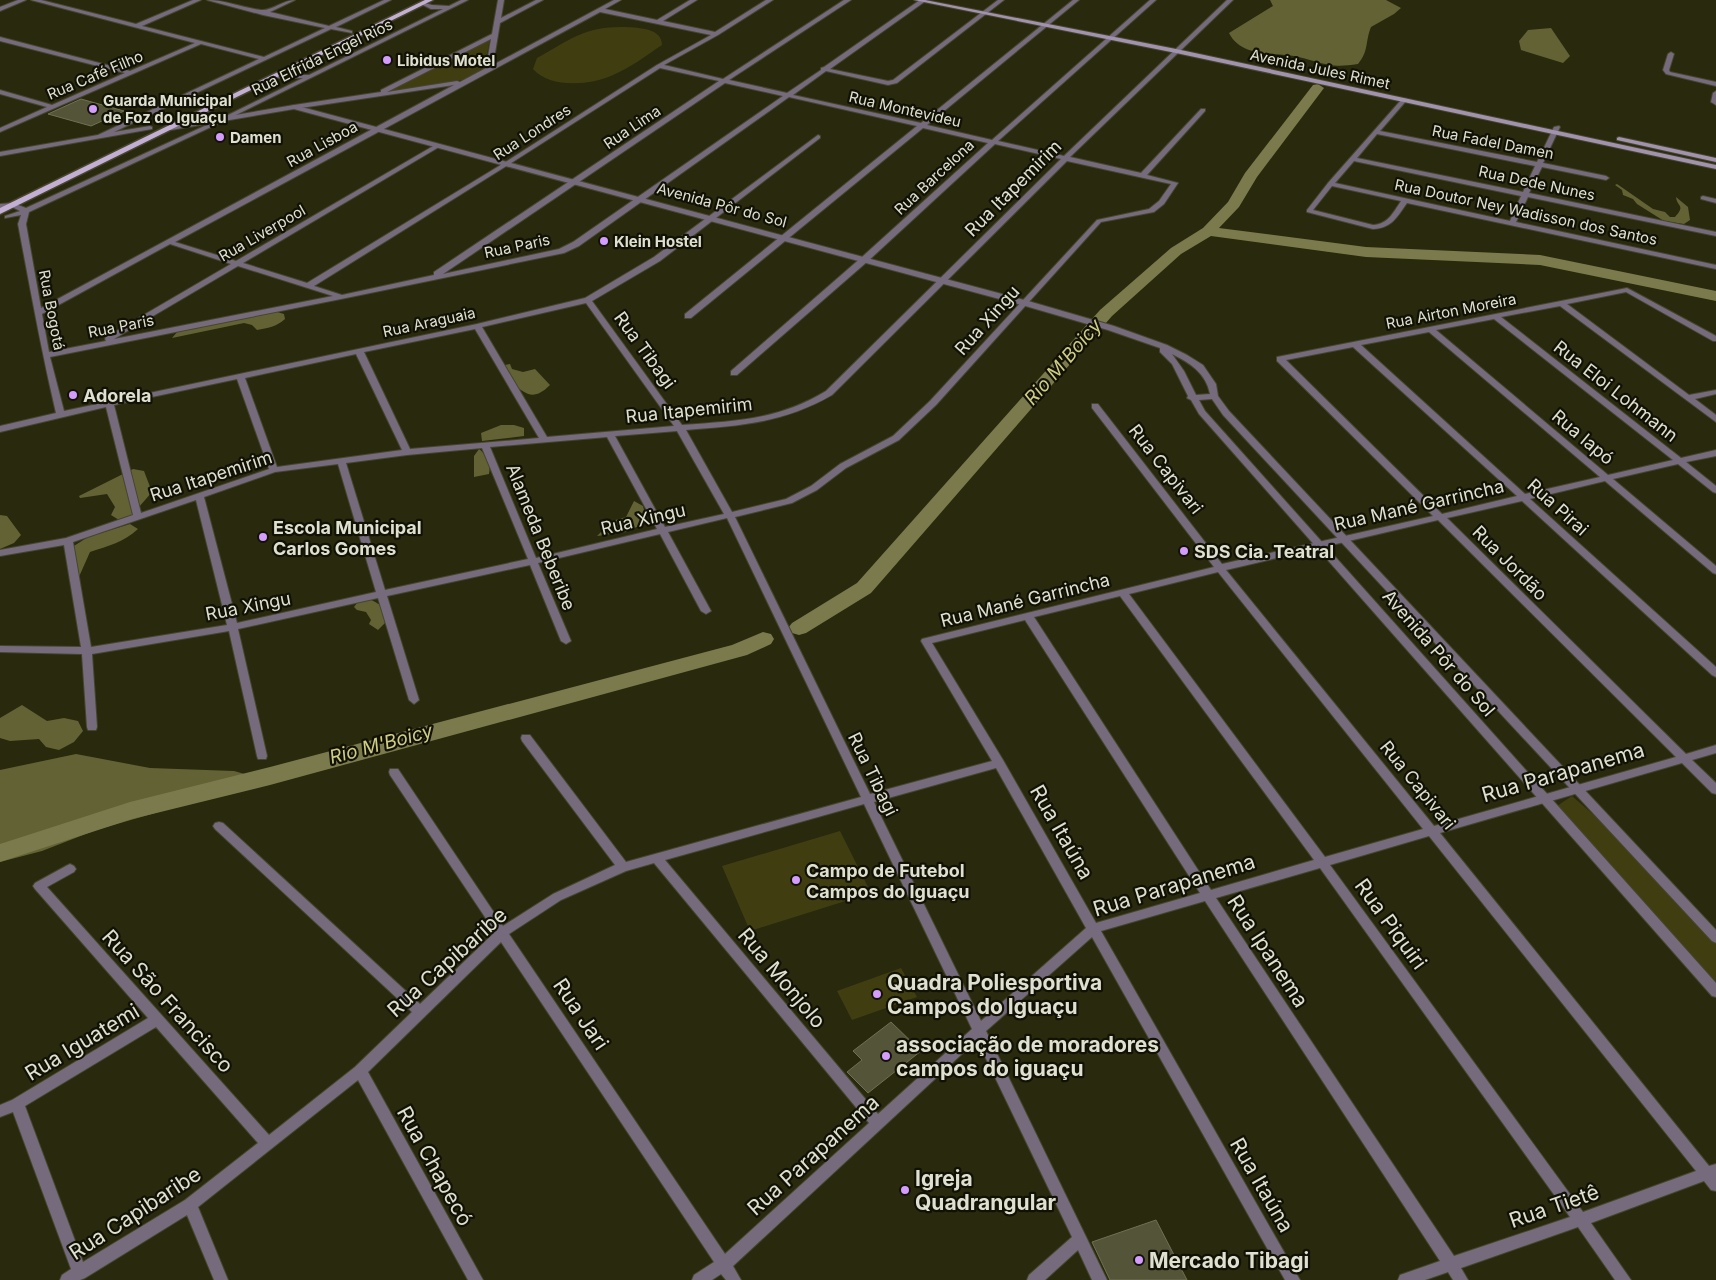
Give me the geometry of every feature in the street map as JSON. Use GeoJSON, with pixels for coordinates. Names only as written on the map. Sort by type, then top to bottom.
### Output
{"type":"FeatureCollection","features":[{"type":"Feature","properties":{"kind":"main road","name":"Avenida Jules Rimet"},"geometry":{"type":"LineString","coordinates":[[921,0],[1179,49],[1556,130],[1716,167]]}},
{"type":"Feature","properties":{"kind":"main road","name":"Avenida Jules Rimet"},"geometry":{"type":"LineString","coordinates":[[946,0],[989,8],[1046,23]]}},
{"type":"Feature","properties":{"kind":"main road"},"geometry":{"type":"LineString","coordinates":[[0,202],[350,32],[423,1]]}},
{"type":"Feature","properties":{"kind":"main road"},"geometry":{"type":"LineString","coordinates":[[2,214],[13,205],[423,1]]}},
{"type":"Feature","properties":{"kind":"main road","name":"Avenida Jules Rimet"},"geometry":{"type":"LineString","coordinates":[[1179,49],[1404,100],[1716,160]]}},
{"type":"Feature","properties":{"kind":"street"},"geometry":{"type":"LineString","coordinates":[[4,5],[23,0]]}},
{"type":"Feature","properties":{"kind":"street"},"geometry":{"type":"LineString","coordinates":[[34,0],[266,59]]}},
{"type":"Feature","properties":{"kind":"street"},"geometry":{"type":"LineString","coordinates":[[137,26],[198,0]]}},
{"type":"Feature","properties":{"kind":"street"},"geometry":{"type":"LineString","coordinates":[[210,0],[329,29],[350,32]]}},
{"type":"Feature","properties":{"kind":"street"},"geometry":{"type":"LineString","coordinates":[[263,13],[292,0]]}},
{"type":"Feature","properties":{"kind":"street"},"geometry":{"type":"LineString","coordinates":[[99,137],[388,0]]}},
{"type":"Feature","properties":{"kind":"street","name":"Rua Elfrida Engel Rios"},"geometry":{"type":"LineString","coordinates":[[2,214],[26,211],[224,119],[465,0]]}},
{"type":"Feature","properties":{"kind":"street"},"geometry":{"type":"LineString","coordinates":[[489,68],[501,0]]}},
{"type":"Feature","properties":{"kind":"street"},"geometry":{"type":"LineString","coordinates":[[496,23],[540,0]]}},
{"type":"Feature","properties":{"kind":"street","name":"Rua Lisboa"},"geometry":{"type":"LineString","coordinates":[[38,313],[618,0]]}},
{"type":"Feature","properties":{"kind":"street"},"geometry":{"type":"LineString","coordinates":[[658,22],[694,0]]}},
{"type":"Feature","properties":{"kind":"street","name":"Rua Londres"},"geometry":{"type":"LineString","coordinates":[[308,286],[506,164],[659,66],[716,34],[770,0]]}},
{"type":"Feature","properties":{"kind":"street","name":"Rua Lima"},"geometry":{"type":"LineString","coordinates":[[432,278],[724,80],[848,0]]}},
{"type":"Feature","properties":{"kind":"street","name":"Rua Paris"},"geometry":{"type":"LineString","coordinates":[[46,355],[341,297],[561,251],[576,244],[921,0]]}},
{"type":"Feature","properties":{"kind":"street"},"geometry":{"type":"LineString","coordinates":[[823,69],[888,83],[896,82],[1001,0]]}},
{"type":"Feature","properties":{"kind":"street"},"geometry":{"type":"LineString","coordinates":[[688,316],[1076,0]]}},
{"type":"Feature","properties":{"kind":"street","name":"Rua Barcelona"},"geometry":{"type":"LineString","coordinates":[[734,373],[865,259],[1152,0]]}},
{"type":"Feature","properties":{"kind":"street","name":"Rua Itapemirim"},"geometry":{"type":"LineString","coordinates":[[0,553],[68,541],[274,470],[407,452],[751,422],[810,406],[829,394],[1066,158],[1230,0]]}},
{"type":"Feature","properties":{"kind":"street"},"geometry":{"type":"LineString","coordinates":[[423,1],[431,7],[453,6]]}},
{"type":"Feature","properties":{"kind":"street"},"geometry":{"type":"LineString","coordinates":[[600,10],[716,34]]}},
{"type":"Feature","properties":{"kind":"street"},"geometry":{"type":"LineString","coordinates":[[374,96],[494,35]]}},
{"type":"Feature","properties":{"kind":"street"},"geometry":{"type":"LineString","coordinates":[[0,39],[132,73]]}},
{"type":"Feature","properties":{"kind":"street","name":"Rua Café Filho"},"geometry":{"type":"LineString","coordinates":[[0,130],[199,42]]}},
{"type":"Feature","properties":{"kind":"street"},"geometry":{"type":"LineString","coordinates":[[1671,54],[1666,70],[1668,73],[1716,84]]}},
{"type":"Feature","properties":{"kind":"street","name":"Rua Montevideu"},"geometry":{"type":"LineString","coordinates":[[659,66],[1175,183]]}},
{"type":"Feature","properties":{"kind":"street"},"geometry":{"type":"LineString","coordinates":[[274,76],[311,76]]}},
{"type":"Feature","properties":{"kind":"street"},"geometry":{"type":"LineString","coordinates":[[171,128],[464,82]]}},
{"type":"Feature","properties":{"kind":"street"},"geometry":{"type":"LineString","coordinates":[[0,92],[52,107]]}},
{"type":"Feature","properties":{"kind":"street"},"geometry":{"type":"LineString","coordinates":[[1716,93],[1714,102],[1716,103]]}},
{"type":"Feature","properties":{"kind":"street"},"geometry":{"type":"LineString","coordinates":[[1404,100],[1330,184],[1309,211],[1373,227],[1382,227],[1388,225],[1405,200]]}},
{"type":"Feature","properties":{"kind":"street","name":"Avenida Pôr do Sol"},"geometry":{"type":"LineString","coordinates":[[294,108],[865,259],[1088,321],[1164,347],[1200,367],[1212,384],[1214,396],[1226,413],[1716,938]]}},
{"type":"Feature","properties":{"kind":"street"},"geometry":{"type":"LineString","coordinates":[[1142,175],[1203,110]]}},
{"type":"Feature","properties":{"kind":"street"},"geometry":{"type":"LineString","coordinates":[[196,115],[202,120],[224,119]]}},
{"type":"Feature","properties":{"kind":"street"},"geometry":{"type":"LineString","coordinates":[[2,153],[150,128]]}},
{"type":"Feature","properties":{"kind":"street"},"geometry":{"type":"LineString","coordinates":[[1512,223],[1556,130]]}},
{"type":"Feature","properties":{"kind":"street","name":"Rua Fadel Damen"},"geometry":{"type":"LineString","coordinates":[[1376,132],[1606,178]]}},
{"type":"Feature","properties":{"kind":"street"},"geometry":{"type":"LineString","coordinates":[[99,137],[115,140]]}},
{"type":"Feature","properties":{"kind":"street","name":"Rua Araguaia"},"geometry":{"type":"LineString","coordinates":[[0,429],[61,414],[477,326],[588,300],[657,259],[818,137]]}},
{"type":"Feature","properties":{"kind":"street","name":"Rua Liverpool"},"geometry":{"type":"LineString","coordinates":[[102,343],[437,146]]}},
{"type":"Feature","properties":{"kind":"street","name":"Rua Dede Nunes"},"geometry":{"type":"LineString","coordinates":[[1352,159],[1716,234]]}},
{"type":"Feature","properties":{"kind":"street","name":"Rua Xingu"},"geometry":{"type":"LineString","coordinates":[[0,649],[87,651],[233,626],[383,595],[790,501],[814,488],[843,466],[896,438],[933,403],[1099,221],[1109,217],[1147,212],[1155,209],[1175,183]]}},
{"type":"Feature","properties":{"kind":"street","name":"Rua Doutor Ney Wadisson dos Santos"},"geometry":{"type":"LineString","coordinates":[[1330,184],[1716,266]]}},
{"type":"Feature","properties":{"kind":"street"},"geometry":{"type":"LineString","coordinates":[[1703,198],[1716,201]]}},
{"type":"Feature","properties":{"kind":"street"},"geometry":{"type":"LineString","coordinates":[[0,206],[13,205],[26,211]]}},
{"type":"Feature","properties":{"kind":"street","name":"Rua Bogotá"},"geometry":{"type":"LineString","coordinates":[[26,211],[22,224],[46,355],[61,414]]}},
{"type":"Feature","properties":{"kind":"street"},"geometry":{"type":"LineString","coordinates":[[2,214],[22,224]]}},
{"type":"Feature","properties":{"kind":"street"},"geometry":{"type":"LineString","coordinates":[[169,242],[341,297]]}},
{"type":"Feature","properties":{"kind":"street","name":"Rua Airton Moreira"},"geometry":{"type":"LineString","coordinates":[[1280,359],[1627,290],[1716,339]]}},
{"type":"Feature","properties":{"kind":"street","name":"Rua Tibagi"},"geometry":{"type":"LineString","coordinates":[[588,300],[680,428],[730,516],[866,801],[1100,1280]]}},
{"type":"Feature","properties":{"kind":"street"},"geometry":{"type":"LineString","coordinates":[[1561,303],[1716,419]]}},
{"type":"Feature","properties":{"kind":"street","name":"Rua Eloi Lohmann"},"geometry":{"type":"LineString","coordinates":[[1496,316],[1716,490]]}},
{"type":"Feature","properties":{"kind":"street"},"geometry":{"type":"LineString","coordinates":[[477,326],[544,439]]}},
{"type":"Feature","properties":{"kind":"street","name":"Rua Iapó"},"geometry":{"type":"LineString","coordinates":[[1430,329],[1716,571]]}},
{"type":"Feature","properties":{"kind":"street","name":"Avenida Pôr do Sol"},"geometry":{"type":"LineString","coordinates":[[1140,338],[1164,351],[1173,359],[1182,373],[1191,398],[1220,433],[1716,992]]}},
{"type":"Feature","properties":{"kind":"street","name":"Rua Pirai"},"geometry":{"type":"LineString","coordinates":[[1355,344],[1716,673]]}},
{"type":"Feature","properties":{"kind":"street"},"geometry":{"type":"LineString","coordinates":[[359,351],[407,452]]}},
{"type":"Feature","properties":{"kind":"street","name":"Rua Jordão"},"geometry":{"type":"LineString","coordinates":[[1280,359],[1716,790]]}},
{"type":"Feature","properties":{"kind":"street"},"geometry":{"type":"LineString","coordinates":[[1182,373],[1200,367]]}},
{"type":"Feature","properties":{"kind":"street"},"geometry":{"type":"LineString","coordinates":[[240,376],[274,470]]}},
{"type":"Feature","properties":{"kind":"street"},"geometry":{"type":"LineString","coordinates":[[1688,398],[1716,392]]}},
{"type":"Feature","properties":{"kind":"street"},"geometry":{"type":"LineString","coordinates":[[1191,398],[1214,396]]}},
{"type":"Feature","properties":{"kind":"street"},"geometry":{"type":"LineString","coordinates":[[109,404],[138,517]]}},
{"type":"Feature","properties":{"kind":"street","name":"Rua Capivari"},"geometry":{"type":"LineString","coordinates":[[1095,406],[1220,568],[1711,1171],[1716,1184]]}},
{"type":"Feature","properties":{"kind":"street"},"geometry":{"type":"LineString","coordinates":[[610,435],[661,532],[706,611]]}},
{"type":"Feature","properties":{"kind":"street","name":"Alameda Beberibe"},"geometry":{"type":"LineString","coordinates":[[485,445],[566,641]]}},
{"type":"Feature","properties":{"kind":"street","name":"Rua Mané Garrincha"},"geometry":{"type":"LineString","coordinates":[[926,641],[1122,594],[1220,568],[1716,453]]}},
{"type":"Feature","properties":{"kind":"street"},"geometry":{"type":"LineString","coordinates":[[341,460],[414,700]]}},
{"type":"Feature","properties":{"kind":"street"},"geometry":{"type":"LineString","coordinates":[[199,496],[233,626],[262,756]]}},
{"type":"Feature","properties":{"kind":"street"},"geometry":{"type":"LineString","coordinates":[[68,541],[87,651],[92,727]]}},
{"type":"Feature","properties":{"kind":"street","name":"Rua Piquiri"},"geometry":{"type":"LineString","coordinates":[[1122,594],[1322,862],[1624,1280]]}},
{"type":"Feature","properties":{"kind":"street","name":"Rua Ipanema"},"geometry":{"type":"LineString","coordinates":[[1028,616],[1208,895],[1462,1280]]}},
{"type":"Feature","properties":{"kind":"street","name":"Rua Itaúna"},"geometry":{"type":"LineString","coordinates":[[926,641],[1094,928],[1293,1280]]}},
{"type":"Feature","properties":{"kind":"street"},"geometry":{"type":"LineString","coordinates":[[526,738],[623,867]]}},
{"type":"Feature","properties":{"kind":"street","name":"Rua Parapanema"},"geometry":{"type":"LineString","coordinates":[[699,1280],[724,1264],[978,1030],[1094,928],[1716,749]]}},
{"type":"Feature","properties":{"kind":"street","name":"Rua Capibaribe"},"geometry":{"type":"LineString","coordinates":[[67,1280],[190,1205],[266,1143],[360,1071],[502,932],[557,897],[623,867],[999,763]]}},
{"type":"Feature","properties":{"kind":"street","name":"Rua Jari"},"geometry":{"type":"LineString","coordinates":[[394,772],[734,1280]]}},
{"type":"Feature","properties":{"kind":"street"},"geometry":{"type":"LineString","coordinates":[[219,826],[420,1012]]}},
{"type":"Feature","properties":{"kind":"street","name":"Rua Monjolo"},"geometry":{"type":"LineString","coordinates":[[657,858],[878,1124]]}},
{"type":"Feature","properties":{"kind":"street","name":"Rua São Francisco"},"geometry":{"type":"LineString","coordinates":[[70,869],[39,886],[266,1143]]}},
{"type":"Feature","properties":{"kind":"street","name":"Rua Iguatemi"},"geometry":{"type":"LineString","coordinates":[[0,1112],[18,1104],[158,1019]]}},
{"type":"Feature","properties":{"kind":"street","name":"Rua Chapecó"},"geometry":{"type":"LineString","coordinates":[[360,1071],[476,1280]]}},
{"type":"Feature","properties":{"kind":"street"},"geometry":{"type":"LineString","coordinates":[[18,1104],[80,1273]]}},
{"type":"Feature","properties":{"kind":"street","name":"Rua Tietê"},"geometry":{"type":"LineString","coordinates":[[1405,1280],[1580,1220],[1711,1171]]}},
{"type":"Feature","properties":{"kind":"street"},"geometry":{"type":"LineString","coordinates":[[190,1205],[221,1280]]}},
{"type":"Feature","properties":{"kind":"street"},"geometry":{"type":"LineString","coordinates":[[1034,1280],[1080,1240]]}},
{"type":"Feature","properties":{"kind":"shaded area"},"geometry":{"type":"Polygon","coordinates":[[[1270,0],[1386,0],[1401,8],[1371,27],[1365,51],[1358,64],[1339,66],[1294,56],[1257,52],[1249,50],[1234,41],[1229,33],[1273,6],[1270,0]]]}},
{"type":"Feature","properties":{"kind":"shaded area"},"geometry":{"type":"Polygon","coordinates":[[[626,27],[654,32],[661,39],[662,45],[626,69],[594,81],[583,83],[560,82],[550,80],[533,69],[537,58],[579,35],[600,29],[626,27]]]}},
{"type":"Feature","properties":{"kind":"shaded area"},"geometry":{"type":"Polygon","coordinates":[[[1551,28],[1570,56],[1563,63],[1521,50],[1519,41],[1528,30],[1551,28]]]}},
{"type":"Feature","properties":{"kind":"shaded area"},"geometry":{"type":"Polygon","coordinates":[[[490,39],[484,69],[462,80],[385,92],[490,39]]]}},
{"type":"Feature","properties":{"kind":"shaded area"},"geometry":{"type":"Polygon","coordinates":[[[1617,184],[1653,209],[1665,212],[1670,217],[1675,217],[1680,210],[1676,197],[1688,207],[1690,220],[1684,224],[1664,221],[1637,204],[1633,199],[1623,195],[1622,190],[1615,185],[1617,184]]]}},
{"type":"Feature","properties":{"kind":"shaded area"},"geometry":{"type":"Polygon","coordinates":[[[274,311],[284,314],[285,319],[268,328],[257,330],[252,325],[244,323],[172,338],[178,331],[274,311]]]}},
{"type":"Feature","properties":{"kind":"shaded area"},"geometry":{"type":"Polygon","coordinates":[[[510,364],[512,369],[523,372],[535,369],[550,385],[535,395],[526,393],[516,387],[502,373],[499,366],[510,364]]]}},
{"type":"Feature","properties":{"kind":"shaded area"},"geometry":{"type":"Polygon","coordinates":[[[501,425],[514,425],[524,428],[524,436],[482,441],[481,433],[501,425]]]}},
{"type":"Feature","properties":{"kind":"shaded area"},"geometry":{"type":"Polygon","coordinates":[[[479,449],[488,460],[489,474],[474,477],[474,456],[479,449]]]}},
{"type":"Feature","properties":{"kind":"shaded area"},"geometry":{"type":"Polygon","coordinates":[[[133,469],[144,471],[152,492],[132,515],[119,520],[111,515],[115,507],[107,494],[80,498],[79,496],[133,469]]]}},
{"type":"Feature","properties":{"kind":"shaded area"},"geometry":{"type":"Polygon","coordinates":[[[634,501],[643,506],[647,522],[626,532],[597,536],[612,521],[626,517],[634,501]]]}},
{"type":"Feature","properties":{"kind":"shaded area"},"geometry":{"type":"Polygon","coordinates":[[[0,515],[7,516],[21,535],[14,543],[0,549],[0,515]]]}},
{"type":"Feature","properties":{"kind":"shaded area"},"geometry":{"type":"Polygon","coordinates":[[[130,524],[138,529],[109,546],[90,552],[78,579],[66,551],[88,537],[130,524]]]}},
{"type":"Feature","properties":{"kind":"shaded area"},"geometry":{"type":"Polygon","coordinates":[[[368,599],[376,602],[385,613],[386,622],[378,630],[369,624],[371,620],[366,612],[357,610],[354,607],[357,603],[368,599]]]}},
{"type":"Feature","properties":{"kind":"shaded area"},"geometry":{"type":"Polygon","coordinates":[[[22,705],[47,721],[64,718],[78,721],[83,731],[74,742],[59,750],[46,747],[39,739],[10,741],[0,738],[0,718],[22,705]]]}},
{"type":"Feature","properties":{"kind":"shaded area"},"geometry":{"type":"Polygon","coordinates":[[[76,754],[150,768],[234,771],[248,775],[246,787],[96,830],[42,851],[0,862],[0,770],[76,754]]]}},
{"type":"Feature","properties":{"kind":"shaded area"},"geometry":{"type":"Polygon","coordinates":[[[1572,796],[1603,823],[1716,942],[1716,985],[1557,806],[1572,796]]]}},
{"type":"Feature","properties":{"kind":"shaded area","name":"Campo de Futebol Campos do Iguaçu"},"geometry":{"type":"Polygon","coordinates":[[[840,831],[871,893],[750,931],[722,866],[840,831]]]}},
{"type":"Feature","properties":{"kind":"shaded area","name":"Quadra Poliesportiva Campos do Iguaçu"},"geometry":{"type":"Polygon","coordinates":[[[901,968],[917,997],[852,1020],[837,991],[901,968]]]}},
{"type":"Feature","properties":{"kind":"building"},"geometry":{"type":"Polygon","coordinates":[[[81,99],[124,111],[91,126],[48,114],[81,99]]]}},
{"type":"Feature","properties":{"kind":"building","name":"associação de moradores campos do iguaçu"},"geometry":{"type":"Polygon","coordinates":[[[891,1022],[921,1051],[868,1093],[847,1072],[862,1060],[853,1051],[891,1022]]]}},
{"type":"Feature","properties":{"kind":"building","name":"Mercado Tibagi"},"geometry":{"type":"Polygon","coordinates":[[[1156,1220],[1187,1280],[1110,1280],[1092,1242],[1156,1220]]]}},
{"type":"Feature","properties":{"kind":"waterway","name":"Rio M'Boicy"},"geometry":{"type":"LineString","coordinates":[[1208,231],[1234,204],[1250,176],[1318,88]]}},
{"type":"Feature","properties":{"kind":"waterway","name":"Rio M'Boicy"},"geometry":{"type":"LineString","coordinates":[[799,628],[864,588],[1106,313],[1176,251],[1208,231]]}},
{"type":"Feature","properties":{"kind":"waterway"},"geometry":{"type":"LineString","coordinates":[[1208,231],[1366,252],[1540,260],[1716,296]]}},
{"type":"Feature","properties":{"kind":"waterway","name":"Rio M'Boicy"},"geometry":{"type":"LineString","coordinates":[[0,853],[130,811],[270,776],[739,650],[763,639]]}},
{"type":"Feature","properties":{"kind":"place","name":"Libidus Motel"},"geometry":{"type":"Point","coordinates":[387,60]}},
{"type":"Feature","properties":{"kind":"place","name":"Guarda Municipal de Foz do Iguaçu"},"geometry":{"type":"Point","coordinates":[93,109]}},
{"type":"Feature","properties":{"kind":"place","name":"Damen"},"geometry":{"type":"Point","coordinates":[220,137]}},
{"type":"Feature","properties":{"kind":"place","name":"Klein Hostel"},"geometry":{"type":"Point","coordinates":[604,241]}},
{"type":"Feature","properties":{"kind":"place","name":"Adorela"},"geometry":{"type":"Point","coordinates":[73,395]}},
{"type":"Feature","properties":{"kind":"place","name":"Escola Municipal Carlos Gomes"},"geometry":{"type":"Point","coordinates":[263,537]}},
{"type":"Feature","properties":{"kind":"place","name":"SDS Cia. Teatral"},"geometry":{"type":"Point","coordinates":[1184,551]}},
{"type":"Feature","properties":{"kind":"place","name":"Campo de Futebol Campos do Iguaçu"},"geometry":{"type":"Point","coordinates":[796,880]}},
{"type":"Feature","properties":{"kind":"place","name":"Quadra Poliesportiva Campos do Iguaçu"},"geometry":{"type":"Point","coordinates":[877,994]}},
{"type":"Feature","properties":{"kind":"place","name":"associação de moradores campos do iguaçu"},"geometry":{"type":"Point","coordinates":[886,1056]}},
{"type":"Feature","properties":{"kind":"place","name":"Igreja Quadrangular"},"geometry":{"type":"Point","coordinates":[905,1190]}},
{"type":"Feature","properties":{"kind":"place","name":"Mercado Tibagi"},"geometry":{"type":"Point","coordinates":[1139,1260]}}]}
